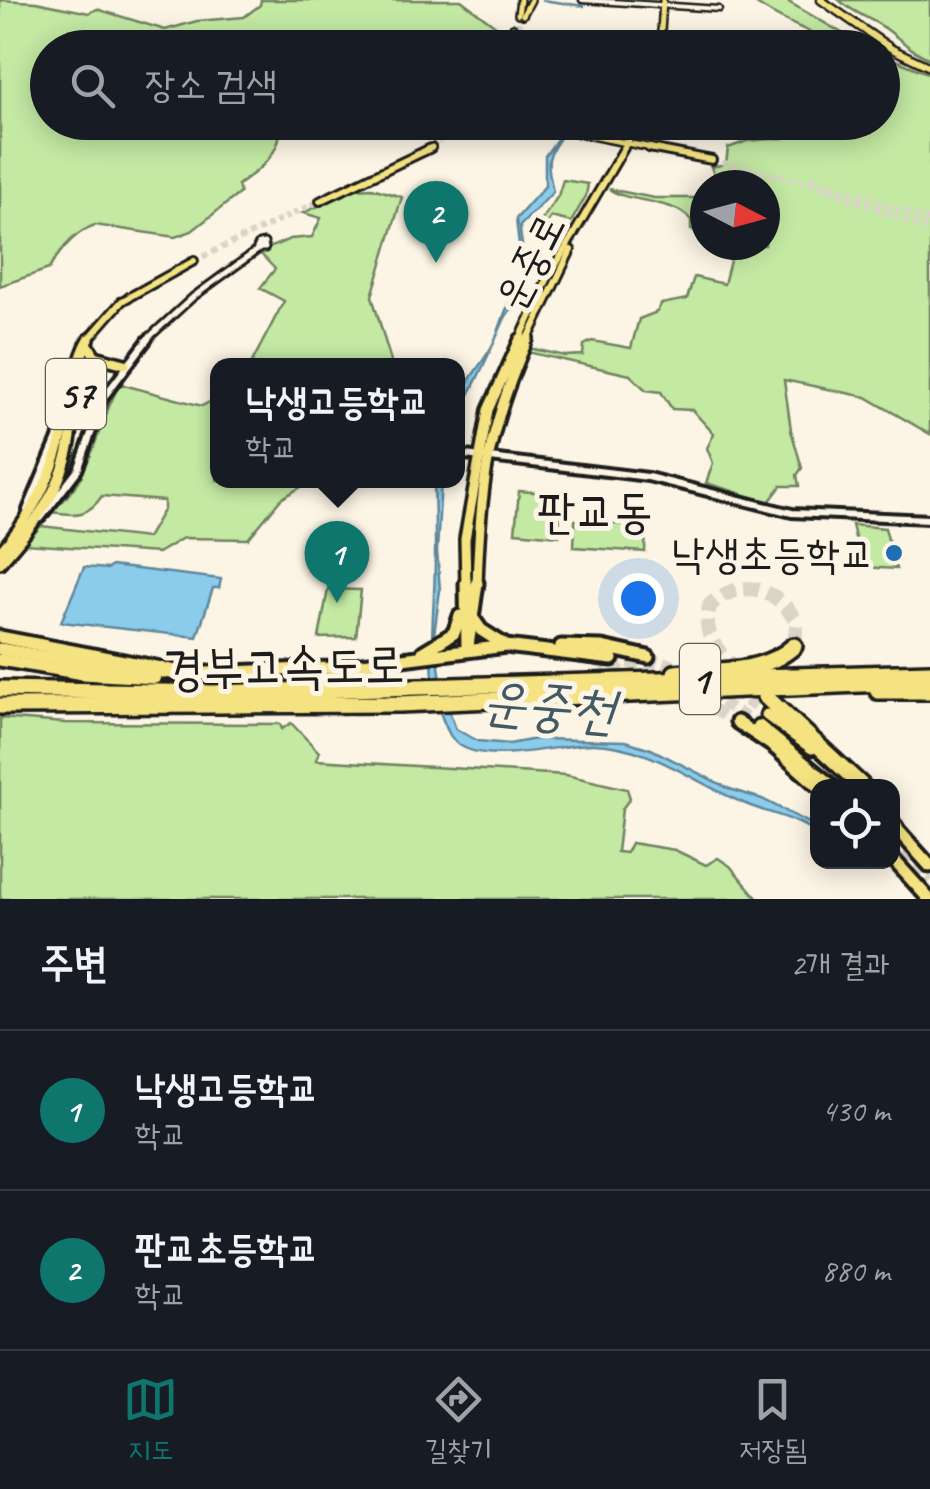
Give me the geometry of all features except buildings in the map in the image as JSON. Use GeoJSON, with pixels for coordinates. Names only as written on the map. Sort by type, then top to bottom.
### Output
{"type":"FeatureCollection","features":[{"type":"Feature","properties":{"kind":"highway"},"geometry":{"type":"LineString","coordinates":[[812,0],[856,30]]}},
{"type":"Feature","properties":{"kind":"highway"},"geometry":{"type":"LineString","coordinates":[[821,0],[864,30]]}},
{"type":"Feature","properties":{"kind":"highway"},"geometry":{"type":"LineString","coordinates":[[900,53],[930,69]]}},
{"type":"Feature","properties":{"kind":"highway"},"geometry":{"type":"LineString","coordinates":[[900,56],[930,69]]}},
{"type":"Feature","properties":{"kind":"highway"},"geometry":{"type":"LineString","coordinates":[[547,684],[768,663],[788,654],[794,646]]}},
{"type":"Feature","properties":{"kind":"highway","name":"경부고속도로"},"geometry":{"type":"LineString","coordinates":[[0,706],[208,708],[428,703],[547,684],[930,669]]}},
{"type":"Feature","properties":{"kind":"highway","name":"경부고속도로"},"geometry":{"type":"LineString","coordinates":[[0,689],[213,693],[423,686],[472,693],[773,693],[930,681]]}},
{"type":"Feature","properties":{"kind":"highway"},"geometry":{"type":"LineString","coordinates":[[773,693],[930,691]]}},
{"type":"Feature","properties":{"kind":"highway"},"geometry":{"type":"LineString","coordinates":[[773,693],[852,779]]}},
{"type":"Feature","properties":{"kind":"main road"},"geometry":{"type":"LineString","coordinates":[[526,0],[520,14],[526,0]]}},
{"type":"Feature","properties":{"kind":"main road"},"geometry":{"type":"LineString","coordinates":[[664,30],[665,3]]}},
{"type":"Feature","properties":{"kind":"main road"},"geometry":{"type":"LineString","coordinates":[[610,140],[712,157]]}},
{"type":"Feature","properties":{"kind":"main road"},"geometry":{"type":"LineString","coordinates":[[610,140],[647,147]]}},
{"type":"Feature","properties":{"kind":"main road","name":"운중로"},"geometry":{"type":"LineString","coordinates":[[462,649],[471,456],[498,409],[525,342],[576,238],[630,140]]}},
{"type":"Feature","properties":{"kind":"main road"},"geometry":{"type":"LineString","coordinates":[[318,200],[430,146]]}},
{"type":"Feature","properties":{"kind":"main road","name":"57"},"geometry":{"type":"LineString","coordinates":[[0,552],[18,533],[52,480],[63,447],[73,366],[86,333],[123,296],[194,259],[127,297],[101,320],[78,365],[70,446],[60,480],[45,508],[0,563]]}},
{"type":"Feature","properties":{"kind":"main road"},"geometry":{"type":"LineString","coordinates":[[87,342],[95,356],[125,364]]}},
{"type":"Feature","properties":{"kind":"main road","name":"운중로"},"geometry":{"type":"LineString","coordinates":[[462,649],[473,612],[480,490],[471,456]]}},
{"type":"Feature","properties":{"kind":"main road"},"geometry":{"type":"LineString","coordinates":[[419,655],[458,627],[463,604]]}},
{"type":"Feature","properties":{"kind":"main road"},"geometry":{"type":"LineString","coordinates":[[473,612],[477,627],[506,646]]}},
{"type":"Feature","properties":{"kind":"main road"},"geometry":{"type":"LineString","coordinates":[[2,641],[50,658],[183,674]]}},
{"type":"Feature","properties":{"kind":"main road"},"geometry":{"type":"LineString","coordinates":[[2,641],[158,664],[183,674]]}},
{"type":"Feature","properties":{"kind":"main road"},"geometry":{"type":"LineString","coordinates":[[0,660],[122,677],[330,668],[506,646],[580,644],[648,657]]}},
{"type":"Feature","properties":{"kind":"main road"},"geometry":{"type":"LineString","coordinates":[[533,647],[612,659]]}},
{"type":"Feature","properties":{"kind":"main road"},"geometry":{"type":"LineString","coordinates":[[533,647],[597,662]]}},
{"type":"Feature","properties":{"kind":"main road"},"geometry":{"type":"LineString","coordinates":[[825,779],[763,720],[848,779]]}},
{"type":"Feature","properties":{"kind":"main road"},"geometry":{"type":"LineString","coordinates":[[738,722],[810,779]]}},
{"type":"Feature","properties":{"kind":"main road"},"geometry":{"type":"LineString","coordinates":[[900,834],[930,866]]}},
{"type":"Feature","properties":{"kind":"main road"},"geometry":{"type":"LineString","coordinates":[[900,867],[928,899]]}},
{"type":"Feature","properties":{"kind":"street"},"geometry":{"type":"LineString","coordinates":[[582,0],[719,9]]}},
{"type":"Feature","properties":{"kind":"street"},"geometry":{"type":"LineString","coordinates":[[94,426],[84,423],[92,419],[125,364],[152,333],[209,284],[259,249]]}},
{"type":"Feature","properties":{"kind":"street"},"geometry":{"type":"LineString","coordinates":[[28,528],[72,480],[100,405]]}},
{"type":"Feature","properties":{"kind":"street"},"geometry":{"type":"LineString","coordinates":[[18,533],[61,429]]}},
{"type":"Feature","properties":{"kind":"street"},"geometry":{"type":"LineString","coordinates":[[471,456],[648,477],[792,512],[930,519]]}},
{"type":"Feature","properties":{"kind":"green space"},"geometry":{"type":"Polygon","coordinates":[[[0,0],[36,2],[89,13],[97,9],[165,30],[30,30],[30,140],[279,140],[260,168],[238,185],[240,193],[192,231],[175,237],[95,225],[68,243],[49,269],[0,286],[0,0]]]}},
{"type":"Feature","properties":{"kind":"green space"},"geometry":{"type":"Polygon","coordinates":[[[261,0],[461,0],[501,30],[165,30],[197,21],[244,17],[261,0]]]}},
{"type":"Feature","properties":{"kind":"green space"},"geometry":{"type":"Polygon","coordinates":[[[751,0],[785,0],[837,30],[807,30],[751,0]]]}},
{"type":"Feature","properties":{"kind":"green space"},"geometry":{"type":"Polygon","coordinates":[[[839,0],[930,0],[930,59],[900,40],[900,30],[887,30],[839,0]]]}},
{"type":"Feature","properties":{"kind":"green space"},"geometry":{"type":"Polygon","coordinates":[[[900,62],[930,74],[930,434],[866,397],[784,380],[791,430],[802,468],[797,475],[799,486],[781,486],[769,502],[706,483],[713,463],[707,448],[714,434],[692,410],[672,409],[661,392],[646,390],[630,375],[527,352],[529,348],[565,356],[583,355],[584,345],[592,341],[631,348],[639,319],[657,312],[661,304],[687,299],[694,277],[724,284],[730,260],[780,260],[780,170],[712,170],[711,167],[726,164],[728,148],[760,140],[900,140],[900,62]]]}},
{"type":"Feature","properties":{"kind":"green space"},"geometry":{"type":"Polygon","coordinates":[[[563,180],[588,184],[586,196],[571,222],[551,217],[544,228],[537,227],[558,196],[563,180]]]}},
{"type":"Feature","properties":{"kind":"green space"},"geometry":{"type":"Polygon","coordinates":[[[372,188],[402,197],[372,296],[390,358],[254,358],[284,301],[260,288],[275,269],[259,252],[290,239],[312,237],[321,218],[303,213],[355,189],[372,188]]]}},
{"type":"Feature","properties":{"kind":"green space"},"geometry":{"type":"Polygon","coordinates":[[[609,189],[654,198],[690,198],[690,219],[662,204],[609,189]]]}},
{"type":"Feature","properties":{"kind":"green space"},"geometry":{"type":"Polygon","coordinates":[[[120,384],[202,406],[210,402],[210,488],[299,488],[281,499],[248,539],[183,538],[158,553],[24,544],[41,526],[147,538],[164,509],[164,501],[102,496],[80,513],[50,512],[65,499],[85,469],[120,384]]]}},
{"type":"Feature","properties":{"kind":"green space"},"geometry":{"type":"Polygon","coordinates":[[[519,491],[561,494],[559,536],[515,532],[519,491]]]}},
{"type":"Feature","properties":{"kind":"green space"},"geometry":{"type":"Polygon","coordinates":[[[575,520],[646,527],[645,552],[574,547],[575,520]]]}},
{"type":"Feature","properties":{"kind":"green space"},"geometry":{"type":"Polygon","coordinates":[[[852,525],[885,528],[896,569],[862,567],[852,525]]]}},
{"type":"Feature","properties":{"kind":"green space"},"geometry":{"type":"Polygon","coordinates":[[[328,589],[361,590],[356,637],[319,638],[328,589]]]}},
{"type":"Feature","properties":{"kind":"green space"},"geometry":{"type":"Polygon","coordinates":[[[0,718],[65,723],[280,724],[282,729],[291,723],[319,752],[316,760],[566,775],[627,789],[630,798],[622,809],[617,852],[626,853],[631,843],[675,850],[706,865],[718,858],[730,866],[758,899],[0,899],[0,718]]]}},
{"type":"Feature","properties":{"kind":"water"},"geometry":{"type":"Polygon","coordinates":[[[559,140],[549,160],[553,192],[520,226],[526,285],[504,320],[476,381],[465,402],[465,388],[492,346],[509,304],[523,282],[516,219],[545,186],[545,156],[559,140]]]}},
{"type":"Feature","properties":{"kind":"water"},"geometry":{"type":"Polygon","coordinates":[[[434,488],[441,488],[437,551],[440,590],[434,635],[444,698],[456,729],[478,741],[509,744],[536,739],[626,741],[651,749],[730,789],[762,799],[810,823],[810,830],[741,802],[652,758],[614,746],[579,745],[496,754],[461,746],[442,719],[434,684],[432,648],[434,488]]]}},
{"type":"Feature","properties":{"kind":"water"},"geometry":{"type":"Polygon","coordinates":[[[111,566],[221,579],[219,588],[213,588],[197,637],[61,622],[84,567],[111,566]]]}},
{"type":"Feature","properties":{"kind":"waterway"},"geometry":{"type":"LineString","coordinates":[[542,0],[584,6]]}},
{"type":"Feature","properties":{"kind":"tunnel"},"geometry":{"type":"LineString","coordinates":[[518,27],[523,15]]}},
{"type":"Feature","properties":{"kind":"tunnel"},"geometry":{"type":"LineString","coordinates":[[432,147],[441,140]]}},
{"type":"Feature","properties":{"kind":"tunnel"},"geometry":{"type":"LineString","coordinates":[[712,160],[813,184],[930,230]]}},
{"type":"Feature","properties":{"kind":"tunnel"},"geometry":{"type":"LineString","coordinates":[[811,177],[930,221]]}},
{"type":"Feature","properties":{"kind":"tunnel"},"geometry":{"type":"LineString","coordinates":[[194,261],[320,201]]}},
{"type":"Feature","properties":{"kind":"tunnel"},"geometry":{"type":"LineString","coordinates":[[738,671],[709,634],[710,605],[722,596],[758,590],[780,601],[797,623],[794,646]]}},
{"type":"Feature","properties":{"kind":"tunnel"},"geometry":{"type":"LineString","coordinates":[[648,657],[686,669]]}},
{"type":"Feature","properties":{"kind":"tunnel"},"geometry":{"type":"LineString","coordinates":[[612,659],[672,674]]}},
{"type":"Feature","properties":{"kind":"tunnel"},"geometry":{"type":"LineString","coordinates":[[597,662],[636,676]]}},
{"type":"Feature","properties":{"kind":"tunnel"},"geometry":{"type":"LineString","coordinates":[[732,691],[767,715]]}},
{"type":"Feature","properties":{"kind":"tunnel"},"geometry":{"type":"LineString","coordinates":[[708,693],[759,726]]}},
{"type":"Feature","properties":{"kind":"tunnel"},"geometry":{"type":"LineString","coordinates":[[683,695],[737,722]]}},
{"type":"Feature","properties":{"kind":"tunnel"},"geometry":{"type":"LineString","coordinates":[[900,850],[930,882]]}},
{"type":"Feature","properties":{"kind":"place","name":"판교초등학교"},"geometry":{"type":"Point","coordinates":[436,263]}},
{"type":"Feature","properties":{"kind":"place","name":"낙생초등학교"},"geometry":{"type":"Point","coordinates":[894,553]}},
{"type":"Feature","properties":{"kind":"place","name":"낙생고등학교"},"geometry":{"type":"Point","coordinates":[337,603]}},
{"type":"Feature","properties":{"kind":"district","name":"판교동"},"geometry":{"type":"Point","coordinates":[595,510]}},
{"type":"Feature","properties":{"kind":"water label","name":"운중천"},"geometry":{"type":"Point","coordinates":[549,705]}}]}
